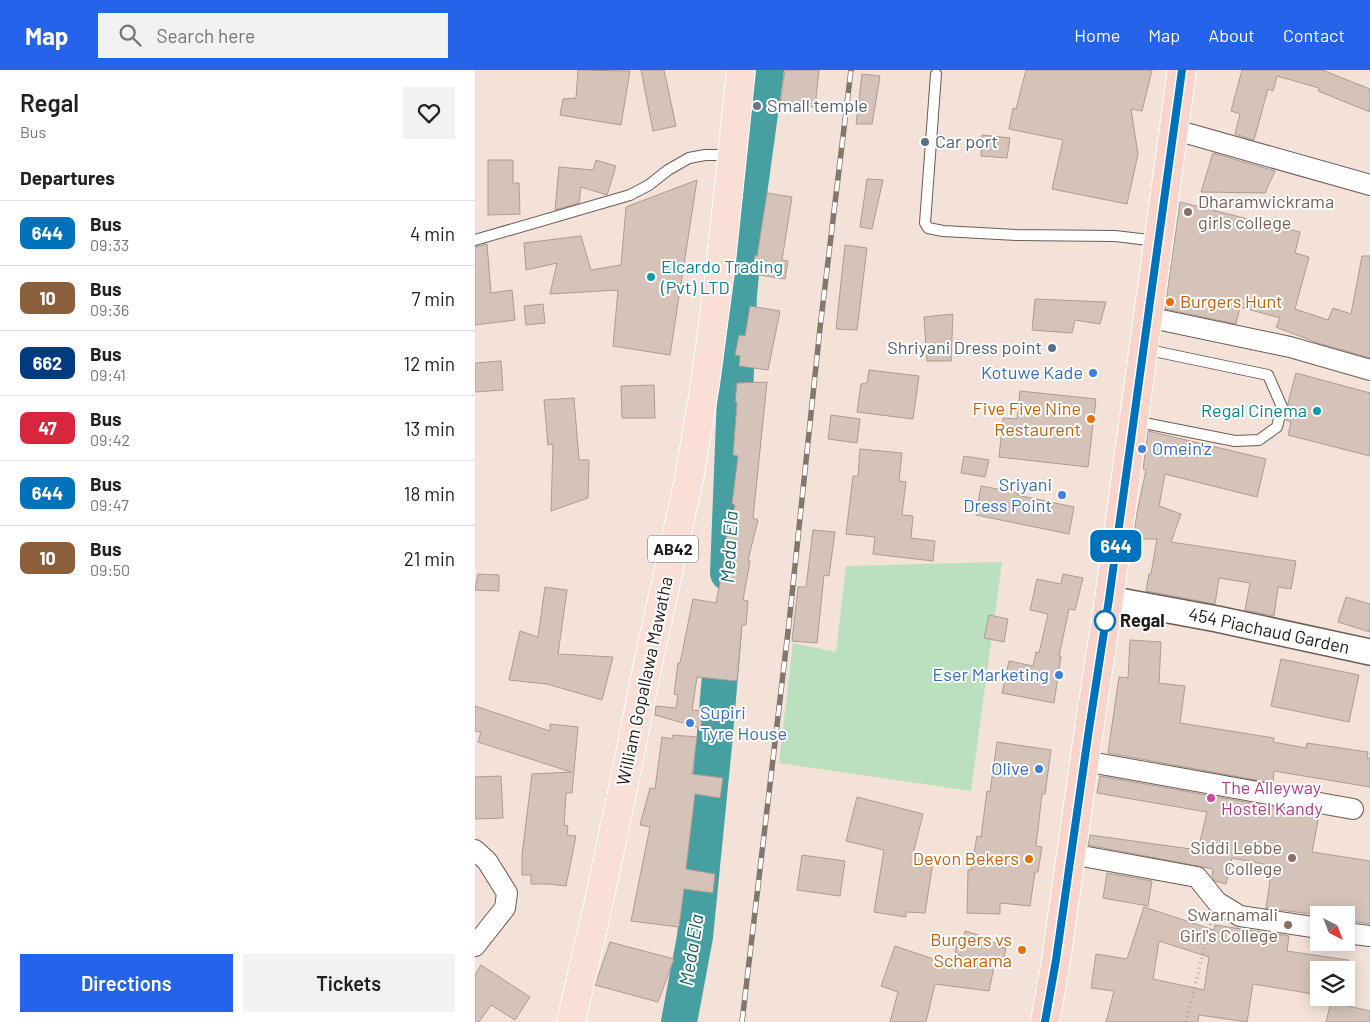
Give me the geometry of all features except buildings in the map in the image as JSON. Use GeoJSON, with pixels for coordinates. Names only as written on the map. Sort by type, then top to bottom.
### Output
{"type":"FeatureCollection","features":[{"type":"Feature","properties":{"kind":"highway"},"geometry":{"type":"LineString","coordinates":[[1045,1022],[1056,960],[1109,599],[1181,70]]}},
{"type":"Feature","properties":{"kind":"main road","name":"William Gopallawa Mawatha"},"geometry":{"type":"LineString","coordinates":[[571,1022],[599,901],[648,663],[689,479],[705,384],[720,271],[741,70]]}},
{"type":"Feature","properties":{"kind":"street"},"geometry":{"type":"LineString","coordinates":[[1172,129],[1370,185]]}},
{"type":"Feature","properties":{"kind":"street"},"geometry":{"type":"LineString","coordinates":[[1147,317],[1290,347],[1370,370]]}},
{"type":"Feature","properties":{"kind":"street","name":"454 Piachaud Garden"},"geometry":{"type":"LineString","coordinates":[[1109,599],[1217,619],[1370,652]]}},
{"type":"Feature","properties":{"kind":"street"},"geometry":{"type":"LineString","coordinates":[[1084,761],[1353,809]]}},
{"type":"Feature","properties":{"kind":"street"},"geometry":{"type":"LineString","coordinates":[[475,850],[487,861],[507,893],[505,908],[475,946]]}},
{"type":"Feature","properties":{"kind":"street"},"geometry":{"type":"LineString","coordinates":[[1071,854],[1197,877],[1217,902],[1240,916],[1310,927]]}},
{"type":"Feature","properties":{"kind":"street"},"geometry":{"type":"LineString","coordinates":[[1355,934],[1370,936]]}},
{"type":"Feature","properties":{"kind":"lane"},"geometry":{"type":"LineString","coordinates":[[936,74],[925,223],[928,228],[1016,235],[1115,236],[1157,240]]}},
{"type":"Feature","properties":{"kind":"lane"},"geometry":{"type":"LineString","coordinates":[[475,240],[630,195],[649,185],[668,170],[689,158],[731,154]]}},
{"type":"Feature","properties":{"kind":"lane"},"geometry":{"type":"LineString","coordinates":[[1134,421],[1235,441],[1259,440],[1277,427],[1282,407],[1268,375],[1143,349]]}},
{"type":"Feature","properties":{"kind":"path"},"geometry":{"type":"LineString","coordinates":[[1186,1022],[1217,902]]}},
{"type":"Feature","properties":{"kind":"green space"},"geometry":{"type":"Polygon","coordinates":[[[1002,562],[971,791],[779,763],[793,643],[836,652],[846,566],[1002,562]]]}},
{"type":"Feature","properties":{"kind":"waterway","name":"Meda Ela"},"geometry":{"type":"LineString","coordinates":[[728,573],[739,295],[747,208],[766,70]]}},
{"type":"Feature","properties":{"kind":"waterway","name":"Meda Ela"},"geometry":{"type":"LineString","coordinates":[[679,1022],[695,937],[724,629]]}},
{"type":"Feature","properties":{"kind":"railway"},"geometry":{"type":"LineString","coordinates":[[742,1022],[851,70]]}},
{"type":"Feature","properties":{"kind":"bus line","name":"644"},"geometry":{"type":"LineString","coordinates":[[1045,1022],[1056,960],[1109,599],[1172,129],[1182,70]]}},
{"type":"Feature","properties":{"kind":"place","name":"Small temple"},"geometry":{"type":"Point","coordinates":[757,106]}},
{"type":"Feature","properties":{"kind":"place","name":"Car port"},"geometry":{"type":"Point","coordinates":[925,142]}},
{"type":"Feature","properties":{"kind":"place","name":"Dharamwickrama girls college"},"geometry":{"type":"Point","coordinates":[1188,212]}},
{"type":"Feature","properties":{"kind":"place","name":"Elcardo Trading (Pvt) LTD"},"geometry":{"type":"Point","coordinates":[651,277]}},
{"type":"Feature","properties":{"kind":"place","name":"Burgers Hunt"},"geometry":{"type":"Point","coordinates":[1170,302]}},
{"type":"Feature","properties":{"kind":"place","name":"Shriyani Dress point"},"geometry":{"type":"Point","coordinates":[1052,348]}},
{"type":"Feature","properties":{"kind":"place","name":"Kotuwe Kade"},"geometry":{"type":"Point","coordinates":[1093,373]}},
{"type":"Feature","properties":{"kind":"place","name":"Regal Cinema"},"geometry":{"type":"Point","coordinates":[1317,411]}},
{"type":"Feature","properties":{"kind":"place","name":"Five Five Nine Restaurent"},"geometry":{"type":"Point","coordinates":[1091,419]}},
{"type":"Feature","properties":{"kind":"place","name":"Omein'z"},"geometry":{"type":"Point","coordinates":[1142,449]}},
{"type":"Feature","properties":{"kind":"place","name":"Sriyani Dress Point"},"geometry":{"type":"Point","coordinates":[1062,495]}},
{"type":"Feature","properties":{"kind":"place","name":"Regal"},"geometry":{"type":"Point","coordinates":[1105,621]}},
{"type":"Feature","properties":{"kind":"place","name":"Eser Marketing"},"geometry":{"type":"Point","coordinates":[1059,675]}},
{"type":"Feature","properties":{"kind":"place","name":"Supiri Tyre House"},"geometry":{"type":"Point","coordinates":[690,723]}},
{"type":"Feature","properties":{"kind":"place","name":"Olive"},"geometry":{"type":"Point","coordinates":[1039,769]}},
{"type":"Feature","properties":{"kind":"place","name":"The Alleyway Hostel Kandy"},"geometry":{"type":"Point","coordinates":[1211,798]}},
{"type":"Feature","properties":{"kind":"place","name":"Siddi Lebbe College"},"geometry":{"type":"Point","coordinates":[1292,858]}},
{"type":"Feature","properties":{"kind":"place","name":"Devon Bekers"},"geometry":{"type":"Point","coordinates":[1029,859]}},
{"type":"Feature","properties":{"kind":"place","name":"Swarnamali Girl's College"},"geometry":{"type":"Point","coordinates":[1288,925]}},
{"type":"Feature","properties":{"kind":"place","name":"Burgers vs Scharama"},"geometry":{"type":"Point","coordinates":[1022,950]}}]}
